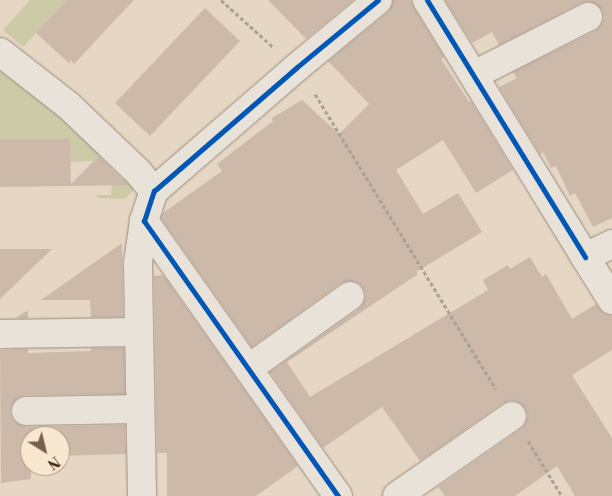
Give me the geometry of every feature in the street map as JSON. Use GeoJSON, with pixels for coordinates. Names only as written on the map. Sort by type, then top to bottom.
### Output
{"type":"FeatureCollection","features":[{"type":"Feature","properties":{"kind":"street"},"geometry":{"type":"LineString","coordinates":[[142,496],[138,263],[144,221],[154,191],[297,67],[378,0]]}},
{"type":"Feature","properties":{"kind":"street"},"geometry":{"type":"LineString","coordinates":[[427,0],[612,300]]}},
{"type":"Feature","properties":{"kind":"street"},"geometry":{"type":"LineString","coordinates":[[474,75],[588,17]]}},
{"type":"Feature","properties":{"kind":"street"},"geometry":{"type":"LineString","coordinates":[[0,52],[68,106],[138,172],[154,191]]}},
{"type":"Feature","properties":{"kind":"street"},"geometry":{"type":"LineString","coordinates":[[144,221],[338,496]]}},
{"type":"Feature","properties":{"kind":"street"},"geometry":{"type":"LineString","coordinates":[[585,256],[612,244]]}},
{"type":"Feature","properties":{"kind":"street"},"geometry":{"type":"LineString","coordinates":[[249,368],[350,296]]}},
{"type":"Feature","properties":{"kind":"street"},"geometry":{"type":"LineString","coordinates":[[0,334],[138,332]]}},
{"type":"Feature","properties":{"kind":"street"},"geometry":{"type":"LineString","coordinates":[[26,411],[140,409]]}},
{"type":"Feature","properties":{"kind":"street"},"geometry":{"type":"LineString","coordinates":[[397,496],[512,416]]}},
{"type":"Feature","properties":{"kind":"path"},"geometry":{"type":"LineString","coordinates":[[221,0],[297,67],[562,496]]}},
{"type":"Feature","properties":{"kind":"shaded area"},"geometry":{"type":"Polygon","coordinates":[[[30,0],[67,0],[23,47],[3,30],[30,0]]]}},
{"type":"Feature","properties":{"kind":"shaded area"},"geometry":{"type":"Polygon","coordinates":[[[0,70],[63,109],[135,176],[134,190],[125,199],[97,198],[97,195],[111,195],[112,183],[118,184],[126,177],[103,153],[94,161],[70,162],[70,139],[0,139],[0,70]]]}},
{"type":"Feature","properties":{"kind":"building"},"geometry":{"type":"Polygon","coordinates":[[[67,0],[134,0],[74,64],[70,59],[70,64],[36,33],[67,0]]]}},
{"type":"Feature","properties":{"kind":"building"},"geometry":{"type":"Polygon","coordinates":[[[268,0],[353,0],[306,39],[268,0]]]}},
{"type":"Feature","properties":{"kind":"building"},"geometry":{"type":"Polygon","coordinates":[[[393,0],[411,0],[444,57],[441,59],[469,102],[471,101],[513,170],[476,193],[443,140],[396,170],[423,214],[458,193],[482,232],[416,272],[418,274],[287,362],[310,397],[488,290],[483,280],[508,265],[510,269],[530,257],[542,277],[546,274],[572,319],[596,304],[604,314],[612,316],[612,350],[572,375],[612,438],[612,496],[575,496],[557,466],[515,496],[445,496],[438,487],[521,429],[526,423],[528,415],[525,408],[519,402],[511,400],[503,403],[420,461],[382,407],[323,448],[270,372],[359,309],[366,295],[363,287],[356,282],[348,281],[341,283],[252,347],[161,218],[163,213],[222,171],[217,164],[273,121],[272,118],[302,100],[339,134],[369,104],[328,61],[388,12],[393,0]]]}},
{"type":"Feature","properties":{"kind":"building"},"geometry":{"type":"Polygon","coordinates":[[[445,0],[612,0],[612,218],[593,227],[575,193],[570,196],[556,166],[551,168],[543,152],[540,154],[499,87],[517,78],[513,72],[595,31],[601,25],[604,18],[602,10],[596,4],[589,1],[581,3],[499,45],[492,32],[472,43],[445,0]]]}},
{"type":"Feature","properties":{"kind":"building"},"geometry":{"type":"Polygon","coordinates":[[[205,8],[240,41],[150,136],[115,103],[205,8]]]}},
{"type":"Feature","properties":{"kind":"building"},"geometry":{"type":"Polygon","coordinates":[[[0,139],[70,139],[71,184],[99,156],[128,185],[0,187],[0,139]]]}},
{"type":"Feature","properties":{"kind":"building"},"geometry":{"type":"Polygon","coordinates":[[[122,243],[123,317],[91,317],[90,300],[41,300],[122,243]]]}},
{"type":"Feature","properties":{"kind":"building"},"geometry":{"type":"Polygon","coordinates":[[[0,249],[52,249],[0,299],[0,249]]]}},
{"type":"Feature","properties":{"kind":"building"},"geometry":{"type":"Polygon","coordinates":[[[163,275],[298,466],[256,496],[167,496],[167,453],[157,453],[154,276],[163,275]]]}},
{"type":"Feature","properties":{"kind":"building"},"geometry":{"type":"Polygon","coordinates":[[[28,310],[28,318],[16,318],[28,310]]]}},
{"type":"Feature","properties":{"kind":"building"},"geometry":{"type":"Polygon","coordinates":[[[91,348],[124,348],[125,394],[25,395],[18,398],[12,404],[10,412],[12,419],[23,426],[20,426],[20,476],[31,476],[31,479],[1,483],[0,350],[28,349],[28,353],[91,351],[91,348]]]}},
{"type":"Feature","properties":{"kind":"building"},"geometry":{"type":"Polygon","coordinates":[[[125,425],[126,454],[70,456],[70,426],[125,425]]]}},
{"type":"Feature","properties":{"kind":"cycle path"},"geometry":{"type":"LineString","coordinates":[[338,496],[144,221],[154,191],[297,67],[378,0]]}},
{"type":"Feature","properties":{"kind":"cycle path"},"geometry":{"type":"LineString","coordinates":[[427,0],[585,257]]}}]}
